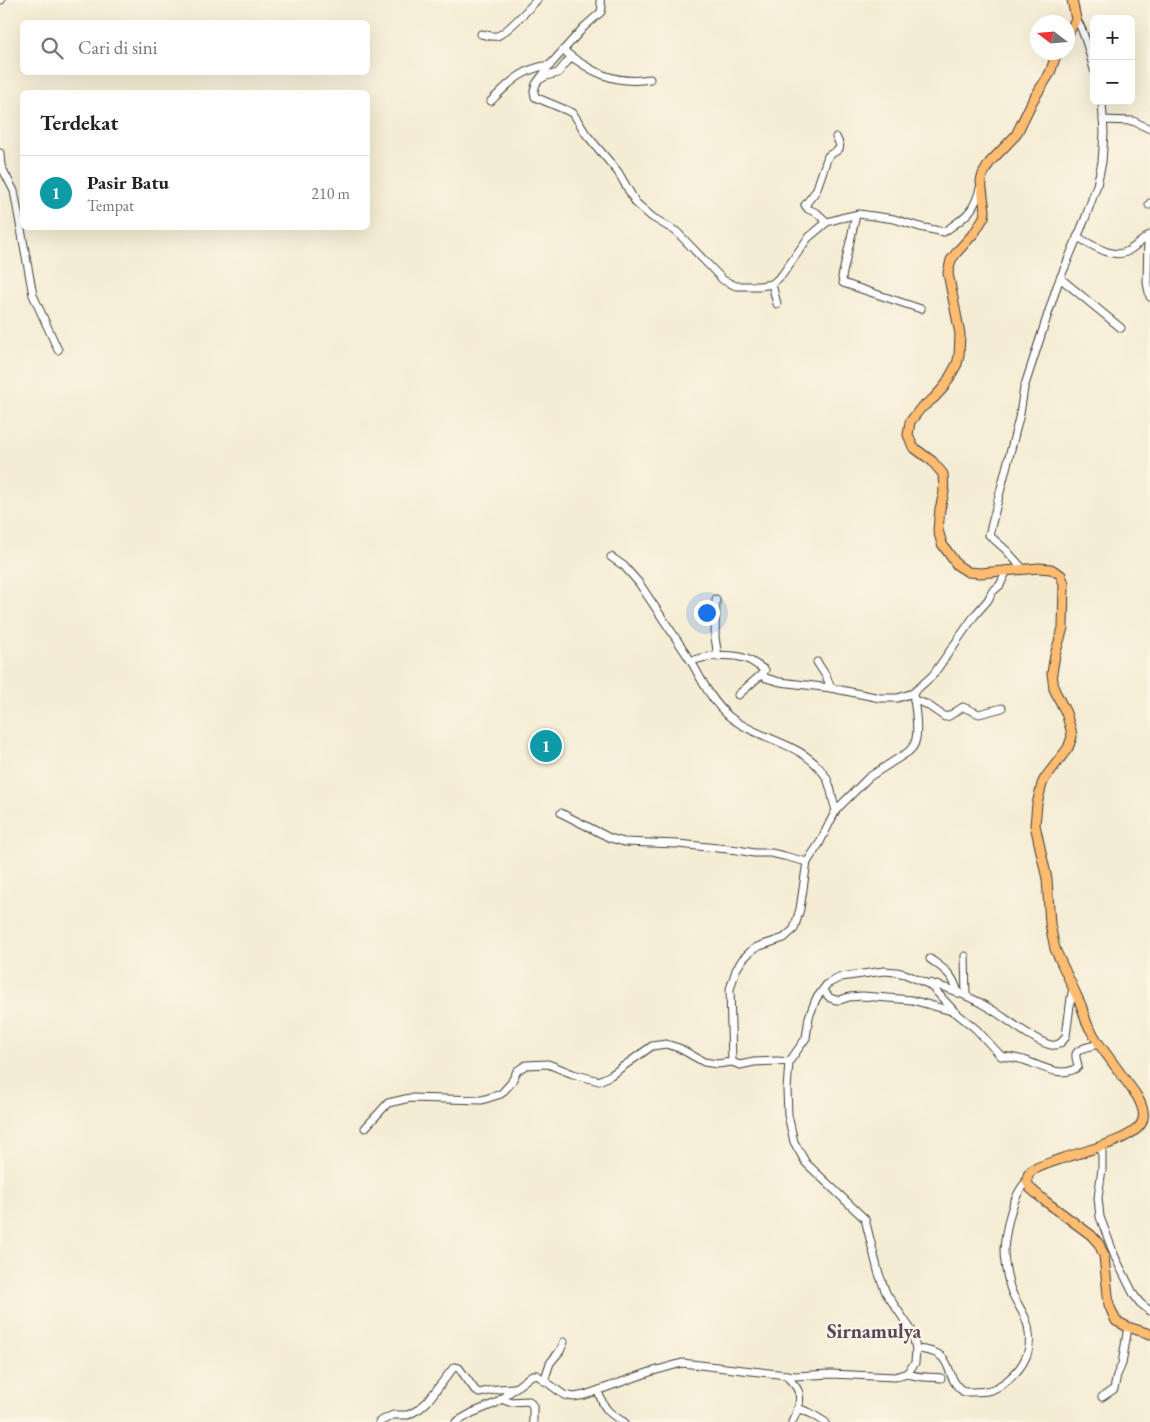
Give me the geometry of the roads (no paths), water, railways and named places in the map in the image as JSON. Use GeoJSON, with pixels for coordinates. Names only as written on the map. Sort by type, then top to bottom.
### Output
{"type":"FeatureCollection","features":[{"type":"Feature","properties":{"kind":"main road"},"geometry":{"type":"LineString","coordinates":[[1072,0],[1076,19]]}},
{"type":"Feature","properties":{"kind":"main road"},"geometry":{"type":"LineString","coordinates":[[1054,60],[1050,73],[1037,93],[1019,129],[1011,141],[990,162],[983,174],[981,186],[985,211],[984,217],[975,232],[951,260],[948,272],[960,334],[957,364],[944,387],[916,413],[910,422],[908,435],[913,447],[932,461],[943,474],[945,485],[938,530],[942,544],[957,565],[968,572],[980,574],[1007,570],[1051,569],[1061,575],[1064,584],[1063,628],[1052,673],[1054,689],[1066,713],[1072,737],[1068,748],[1042,784],[1037,804],[1035,825],[1047,879],[1053,940],[1062,966],[1081,1005],[1087,1024],[1099,1044],[1137,1096],[1142,1106],[1143,1114],[1141,1124],[1125,1137],[1055,1161],[1031,1172],[1026,1181],[1030,1188],[1045,1201],[1091,1235],[1099,1244],[1104,1256],[1109,1305],[1116,1321],[1150,1334]]}},
{"type":"Feature","properties":{"kind":"street"},"geometry":{"type":"LineString","coordinates":[[481,34],[499,35],[518,20],[537,0]]}},
{"type":"Feature","properties":{"kind":"street"},"geometry":{"type":"LineString","coordinates":[[600,0],[601,12],[584,27],[538,81],[535,88],[535,97],[573,113],[586,134],[618,172],[636,203],[644,211],[677,232],[729,284],[746,286],[772,284],[782,275],[808,238],[827,222],[856,214],[894,219],[944,232],[970,213],[977,200],[981,186]]}},
{"type":"Feature","properties":{"kind":"street"},"geometry":{"type":"LineString","coordinates":[[1076,19],[1091,60]]}},
{"type":"Feature","properties":{"kind":"street"},"geometry":{"type":"LineString","coordinates":[[564,50],[584,66],[616,80],[650,79]]}},
{"type":"Feature","properties":{"kind":"street"},"geometry":{"type":"LineString","coordinates":[[538,81],[546,76],[558,73],[571,57]]}},
{"type":"Feature","properties":{"kind":"street"},"geometry":{"type":"LineString","coordinates":[[492,101],[509,83],[532,69],[550,66]]}},
{"type":"Feature","properties":{"kind":"street"},"geometry":{"type":"LineString","coordinates":[[1024,570],[1006,550],[988,535],[1020,414],[1024,388],[1060,278],[1097,185],[1102,162],[1104,133],[1102,105]]}},
{"type":"Feature","properties":{"kind":"street"},"geometry":{"type":"LineString","coordinates":[[1103,120],[1133,121],[1150,129]]}},
{"type":"Feature","properties":{"kind":"street"},"geometry":{"type":"LineString","coordinates":[[827,222],[805,205],[816,191],[828,156],[836,153],[838,150],[839,142],[836,137]]}},
{"type":"Feature","properties":{"kind":"street"},"geometry":{"type":"LineString","coordinates":[[0,153],[1,166],[14,191],[20,224]]}},
{"type":"Feature","properties":{"kind":"street"},"geometry":{"type":"LineString","coordinates":[[856,214],[842,277],[843,283],[921,309]]}},
{"type":"Feature","properties":{"kind":"street"},"geometry":{"type":"LineString","coordinates":[[21,230],[33,295],[58,350]]}},
{"type":"Feature","properties":{"kind":"street"},"geometry":{"type":"LineString","coordinates":[[1077,237],[1109,252],[1119,254],[1129,251],[1149,235]]}},
{"type":"Feature","properties":{"kind":"street"},"geometry":{"type":"LineString","coordinates":[[1149,235],[1147,283],[1150,297]]}},
{"type":"Feature","properties":{"kind":"street"},"geometry":{"type":"LineString","coordinates":[[1060,278],[1121,328]]}},
{"type":"Feature","properties":{"kind":"street"},"geometry":{"type":"LineString","coordinates":[[772,284],[777,304]]}},
{"type":"Feature","properties":{"kind":"street"},"geometry":{"type":"LineString","coordinates":[[611,557],[624,566],[639,583],[691,661],[710,694],[731,717],[756,732],[790,746],[818,766],[829,782],[836,810]]}},
{"type":"Feature","properties":{"kind":"street"},"geometry":{"type":"LineString","coordinates":[[762,674],[766,678],[780,682],[831,688],[889,699],[913,696],[933,675],[975,615],[1000,584],[1007,570]]}},
{"type":"Feature","properties":{"kind":"street"},"geometry":{"type":"LineString","coordinates":[[716,599],[715,637],[718,657]]}},
{"type":"Feature","properties":{"kind":"street"},"geometry":{"type":"LineString","coordinates":[[691,661],[708,657],[731,656],[747,659],[765,670],[738,695]]}},
{"type":"Feature","properties":{"kind":"street"},"geometry":{"type":"LineString","coordinates":[[817,662],[831,688]]}},
{"type":"Feature","properties":{"kind":"street"},"geometry":{"type":"LineString","coordinates":[[913,696],[946,717],[963,707],[979,714],[1002,708]]}},
{"type":"Feature","properties":{"kind":"street"},"geometry":{"type":"LineString","coordinates":[[732,1062],[730,989],[736,970],[751,951],[784,938],[794,929],[800,909],[807,862],[819,844],[836,810],[868,777],[912,749],[916,734],[913,696]]}},
{"type":"Feature","properties":{"kind":"street"},"geometry":{"type":"LineString","coordinates":[[561,813],[610,838],[624,842],[678,844],[738,850],[754,854],[771,854],[807,862]]}},
{"type":"Feature","properties":{"kind":"street"},"geometry":{"type":"LineString","coordinates":[[965,956],[966,996]]}},
{"type":"Feature","properties":{"kind":"street"},"geometry":{"type":"LineString","coordinates":[[930,959],[947,970],[958,993]]}},
{"type":"Feature","properties":{"kind":"street"},"geometry":{"type":"LineString","coordinates":[[456,1422],[496,1403],[533,1374],[564,1395],[574,1397],[598,1391],[682,1362],[786,1375],[814,1376],[831,1374],[895,1377],[908,1373],[915,1363],[916,1349],[912,1331],[886,1293],[878,1271],[866,1219],[806,1162],[794,1142],[788,1115],[789,1062],[806,1038],[809,1017],[816,999],[827,984],[841,977],[884,971],[896,972],[966,996],[991,1009],[1036,1039],[1055,1046],[1064,1041],[1066,1036],[1073,988]]}},
{"type":"Feature","properties":{"kind":"street"},"geometry":{"type":"LineString","coordinates":[[920,980],[934,989],[955,1012],[976,1029],[1000,1056],[1013,1057],[1057,1072],[1074,1070],[1078,1067],[1076,1057],[1079,1050],[1099,1044]]}},
{"type":"Feature","properties":{"kind":"street"},"geometry":{"type":"LineString","coordinates":[[823,990],[830,998],[836,1000],[864,996],[912,1000],[955,1012]]}},
{"type":"Feature","properties":{"kind":"street"},"geometry":{"type":"LineString","coordinates":[[365,1128],[388,1102],[410,1098],[482,1100],[501,1094],[511,1083],[517,1071],[526,1065],[548,1064],[599,1081],[611,1075],[652,1046],[666,1044],[679,1048],[704,1062],[717,1064],[732,1062],[740,1065],[770,1061],[789,1062]]}},
{"type":"Feature","properties":{"kind":"street"},"geometry":{"type":"LineString","coordinates":[[1102,1145],[1102,1168],[1098,1198],[1100,1217],[1114,1257],[1134,1295],[1140,1304],[1150,1311]]}},
{"type":"Feature","properties":{"kind":"street"},"geometry":{"type":"LineString","coordinates":[[916,1349],[934,1351],[945,1360],[954,1381],[964,1392],[987,1391],[995,1388],[1009,1378],[1026,1359],[1030,1333],[1026,1317],[1011,1289],[1004,1251],[1008,1225],[1016,1195],[1026,1181]]}},
{"type":"Feature","properties":{"kind":"street"},"geometry":{"type":"LineString","coordinates":[[1091,1235],[1103,1232],[1107,1237]]}},
{"type":"Feature","properties":{"kind":"street"},"geometry":{"type":"LineString","coordinates":[[1102,1397],[1114,1389],[1116,1375],[1122,1364],[1128,1327]]}},
{"type":"Feature","properties":{"kind":"street"},"geometry":{"type":"LineString","coordinates":[[544,1381],[550,1363],[560,1351],[564,1342]]}},
{"type":"Feature","properties":{"kind":"street"},"geometry":{"type":"LineString","coordinates":[[379,1422],[393,1415],[408,1415],[419,1409],[427,1402],[454,1366],[459,1368],[479,1393],[515,1388]]}},
{"type":"Feature","properties":{"kind":"street"},"geometry":{"type":"LineString","coordinates":[[908,1373],[916,1377],[941,1378]]}},
{"type":"Feature","properties":{"kind":"street"},"geometry":{"type":"LineString","coordinates":[[786,1375],[800,1394],[800,1401],[792,1422]]}},
{"type":"Feature","properties":{"kind":"street"},"geometry":{"type":"LineString","coordinates":[[598,1391],[604,1407],[624,1422]]}},
{"type":"Feature","properties":{"kind":"street"},"geometry":{"type":"LineString","coordinates":[[501,1399],[509,1402],[530,1402],[533,1406],[533,1422]]}},
{"type":"Feature","properties":{"kind":"street"},"geometry":{"type":"LineString","coordinates":[[798,1408],[825,1422]]}},
{"type":"Feature","properties":{"kind":"place","name":"Pasir Batu"},"geometry":{"type":"Point","coordinates":[546,746]}},
{"type":"Feature","properties":{"kind":"district","name":"Sirnamulya"},"geometry":{"type":"Point","coordinates":[874,1331]}}]}
